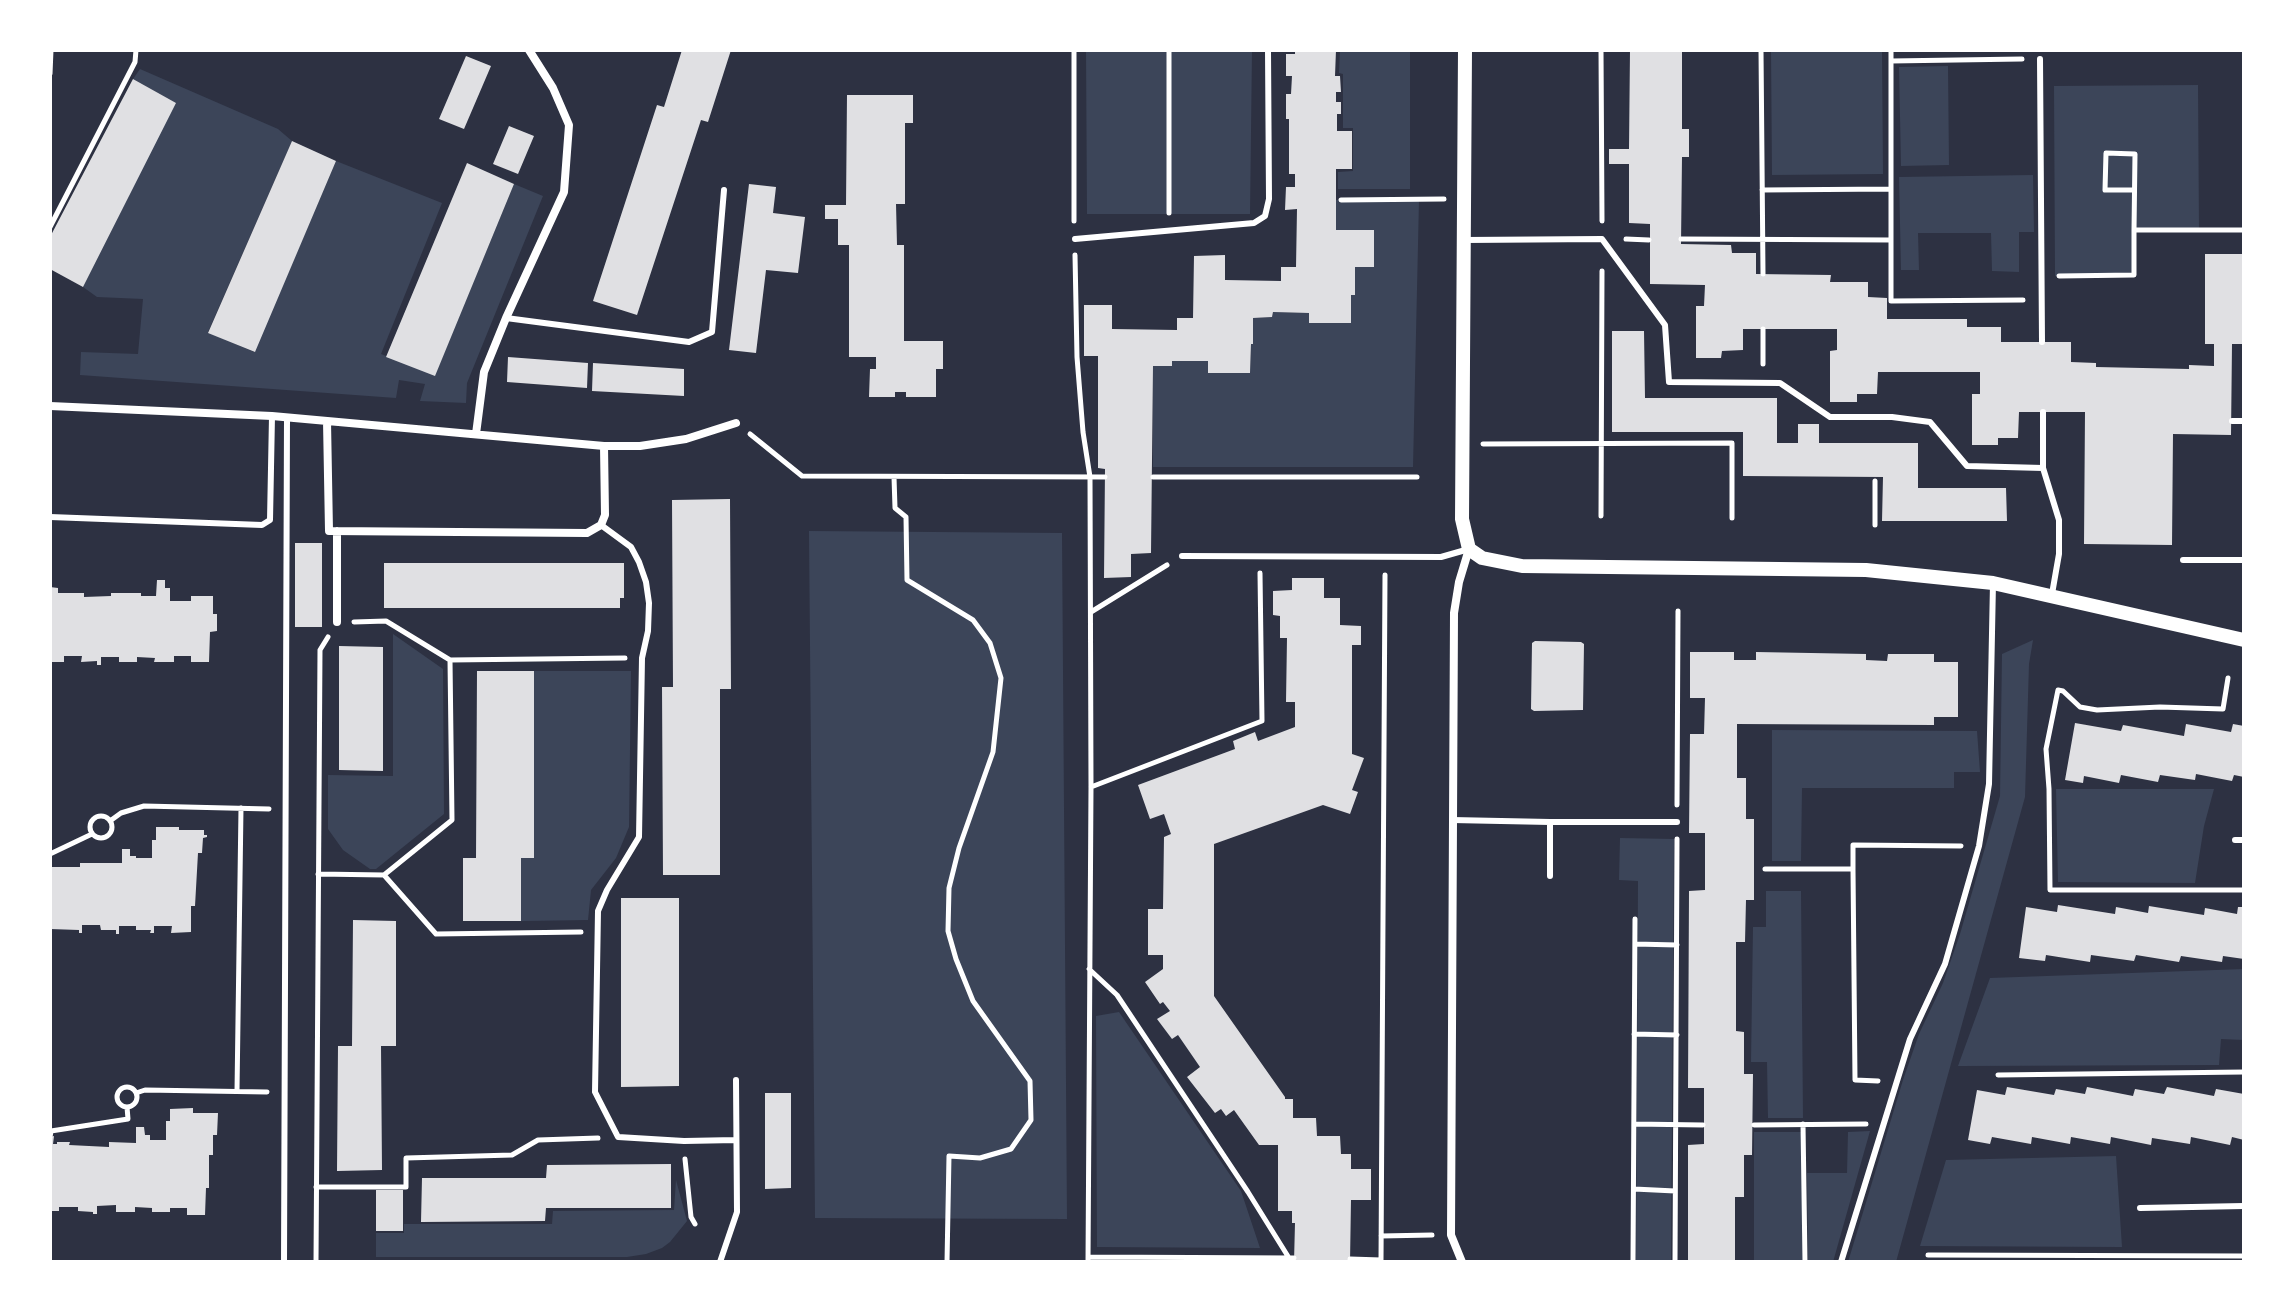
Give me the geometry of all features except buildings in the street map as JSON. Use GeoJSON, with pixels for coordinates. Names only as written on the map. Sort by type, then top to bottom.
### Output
{"type":"FeatureCollection","features":[{"type":"Feature","properties":{"kind":"street"},"geometry":{"type":"LineString","coordinates":[[476,434],[484,372],[564,192],[569,125],[553,88],[529,50]]}},
{"type":"Feature","properties":{"kind":"street"},"geometry":{"type":"LineString","coordinates":[[1462,1262],[1451,1235],[1452,820],[1454,613],[1469,549],[1462,519],[1465,50]]}},
{"type":"Feature","properties":{"kind":"street"},"geometry":{"type":"LineString","coordinates":[[50,406],[287,417],[604,446],[640,446],[686,439],[736,423]]}},
{"type":"Feature","properties":{"kind":"street"},"geometry":{"type":"LineString","coordinates":[[327,421],[329,531],[587,533],[601,525],[605,515],[604,446]]}},
{"type":"Feature","properties":{"kind":"street"},"geometry":{"type":"LineString","coordinates":[[337,531],[337,622]]}},
{"type":"Feature","properties":{"kind":"street"},"geometry":{"type":"LineString","coordinates":[[1469,549],[1482,558],[1522,566],[1866,570],[1993,583],[2244,640]]}},
{"type":"Feature","properties":{"kind":"lane"},"geometry":{"type":"LineString","coordinates":[[1075,239],[1254,223],[1265,216],[1269,199],[1268,50]]}},
{"type":"Feature","properties":{"kind":"lane"},"geometry":{"type":"LineString","coordinates":[[2040,59],[2042,342]]}},
{"type":"Feature","properties":{"kind":"lane"},"geometry":{"type":"LineString","coordinates":[[506,318],[689,342],[712,332],[724,190]]}},
{"type":"Feature","properties":{"kind":"lane"},"geometry":{"type":"LineString","coordinates":[[1464,240],[1602,239],[1665,325],[1669,382],[1780,383],[1830,417],[1892,417],[1930,422],[1967,466],[2043,468]]}},
{"type":"Feature","properties":{"kind":"lane"},"geometry":{"type":"LineString","coordinates":[[2043,412],[2043,468],[2059,520],[2059,554],[2052,594]]}},
{"type":"Feature","properties":{"kind":"lane"},"geometry":{"type":"LineString","coordinates":[[50,517],[262,525],[270,520],[272,416]]}},
{"type":"Feature","properties":{"kind":"lane"},"geometry":{"type":"LineString","coordinates":[[284,1262],[287,417]]}},
{"type":"Feature","properties":{"kind":"lane"},"geometry":{"type":"LineString","coordinates":[[2232,421],[2244,421]]}},
{"type":"Feature","properties":{"kind":"lane"},"geometry":{"type":"LineString","coordinates":[[601,525],[631,547],[646,582],[649,603],[648,631],[642,658],[639,837],[598,911],[595,1092],[618,1137],[736,1140]]}},
{"type":"Feature","properties":{"kind":"lane"},"geometry":{"type":"LineString","coordinates":[[1182,556],[1441,557],[1469,549]]}},
{"type":"Feature","properties":{"kind":"lane"},"geometry":{"type":"LineString","coordinates":[[2183,560],[2244,560]]}},
{"type":"Feature","properties":{"kind":"lane"},"geometry":{"type":"LineString","coordinates":[[1841,1262],[1910,1039],[1945,964],[1979,846],[1989,784],[1993,583]]}},
{"type":"Feature","properties":{"kind":"lane"},"geometry":{"type":"LineString","coordinates":[[1452,820],[1677,822]]}},
{"type":"Feature","properties":{"kind":"lane"},"geometry":{"type":"LineString","coordinates":[[1550,822],[1550,876]]}},
{"type":"Feature","properties":{"kind":"lane"},"geometry":{"type":"LineString","coordinates":[[2235,840],[2244,840]]}},
{"type":"Feature","properties":{"kind":"lane"},"geometry":{"type":"LineString","coordinates":[[720,1262],[737,1212],[736,1080]]}},
{"type":"Feature","properties":{"kind":"lane"},"geometry":{"type":"LineString","coordinates":[[2140,1208],[2244,1206]]}},
{"type":"Feature","properties":{"kind":"path"},"geometry":{"type":"LineString","coordinates":[[50,74],[51,50]]}},
{"type":"Feature","properties":{"kind":"path"},"geometry":{"type":"LineString","coordinates":[[50,227],[135,62],[136,50]]}},
{"type":"Feature","properties":{"kind":"path"},"geometry":{"type":"LineString","coordinates":[[1074,50],[1077,357],[1090,477],[1088,1259],[1290,1260]]}},
{"type":"Feature","properties":{"kind":"path"},"geometry":{"type":"LineString","coordinates":[[1169,50],[1169,230]]}},
{"type":"Feature","properties":{"kind":"path"},"geometry":{"type":"LineString","coordinates":[[1601,50],[1601,516]]}},
{"type":"Feature","properties":{"kind":"path"},"geometry":{"type":"LineString","coordinates":[[1761,50],[1763,274]]}},
{"type":"Feature","properties":{"kind":"path"},"geometry":{"type":"LineString","coordinates":[[1891,50],[1891,301],[2042,300]]}},
{"type":"Feature","properties":{"kind":"path"},"geometry":{"type":"LineString","coordinates":[[1891,61],[2040,59]]}},
{"type":"Feature","properties":{"kind":"path"},"geometry":{"type":"LineString","coordinates":[[2042,276],[2134,275],[2135,154],[2106,153],[2105,190],[2134,190]]}},
{"type":"Feature","properties":{"kind":"path"},"geometry":{"type":"LineString","coordinates":[[1762,190],[1891,189]]}},
{"type":"Feature","properties":{"kind":"path"},"geometry":{"type":"LineString","coordinates":[[1341,200],[1465,199]]}},
{"type":"Feature","properties":{"kind":"path"},"geometry":{"type":"LineString","coordinates":[[2134,230],[2244,230]]}},
{"type":"Feature","properties":{"kind":"path"},"geometry":{"type":"LineString","coordinates":[[1681,239],[1891,240]]}},
{"type":"Feature","properties":{"kind":"path"},"geometry":{"type":"LineString","coordinates":[[1763,329],[1764,382]]}},
{"type":"Feature","properties":{"kind":"path"},"geometry":{"type":"LineString","coordinates":[[736,423],[802,476],[1105,477]]}},
{"type":"Feature","properties":{"kind":"path"},"geometry":{"type":"LineString","coordinates":[[1462,444],[1732,443],[1732,518]]}},
{"type":"Feature","properties":{"kind":"path"},"geometry":{"type":"LineString","coordinates":[[894,477],[895,508],[906,517],[907,580],[973,620],[990,643],[1001,678],[993,752],[959,848],[949,888],[948,931],[973,1001],[1030,1081],[1031,1120],[1011,1149],[980,1158],[949,1156],[947,1262]]}},
{"type":"Feature","properties":{"kind":"path"},"geometry":{"type":"LineString","coordinates":[[1153,477],[1417,477]]}},
{"type":"Feature","properties":{"kind":"path"},"geometry":{"type":"LineString","coordinates":[[1875,481],[1875,525]]}},
{"type":"Feature","properties":{"kind":"path"},"geometry":{"type":"LineString","coordinates":[[1091,612],[1182,556]]}},
{"type":"Feature","properties":{"kind":"path"},"geometry":{"type":"LineString","coordinates":[[1091,787],[1262,721],[1259,557]]}},
{"type":"Feature","properties":{"kind":"path"},"geometry":{"type":"LineString","coordinates":[[1350,1259],[1381,1261],[1385,557]]}},
{"type":"Feature","properties":{"kind":"path"},"geometry":{"type":"LineString","coordinates":[[1675,1262],[1678,611]]}},
{"type":"Feature","properties":{"kind":"path"},"geometry":{"type":"LineString","coordinates":[[316,1262],[320,650],[337,622],[386,621],[450,660],[642,658]]}},
{"type":"Feature","properties":{"kind":"path"},"geometry":{"type":"LineString","coordinates":[[318,874],[384,875],[452,820],[450,660]]}},
{"type":"Feature","properties":{"kind":"path"},"geometry":{"type":"LineString","coordinates":[[2228,678],[2223,709],[2160,707],[2097,710],[2080,707],[2058,690],[2046,749],[2050,890],[2244,890]]}},
{"type":"Feature","properties":{"kind":"path"},"geometry":{"type":"LineString","coordinates":[[110,821],[121,813],[144,806],[286,810]]}},
{"type":"Feature","properties":{"kind":"path"},"geometry":{"type":"LineString","coordinates":[[237,1091],[241,808]]}},
{"type":"Feature","properties":{"kind":"path"},"geometry":{"type":"LineString","coordinates":[[104,817],[110,821],[111,831],[106,837],[99,838],[92,834],[90,825],[94,819],[104,817]]}},
{"type":"Feature","properties":{"kind":"path"},"geometry":{"type":"LineString","coordinates":[[50,854],[92,834]]}},
{"type":"Feature","properties":{"kind":"path"},"geometry":{"type":"LineString","coordinates":[[1897,1081],[1855,1080],[1853,845],[1979,846]]}},
{"type":"Feature","properties":{"kind":"path"},"geometry":{"type":"LineString","coordinates":[[1765,869],[1853,869]]}},
{"type":"Feature","properties":{"kind":"path"},"geometry":{"type":"LineString","coordinates":[[384,875],[436,934],[598,932]]}},
{"type":"Feature","properties":{"kind":"path"},"geometry":{"type":"LineString","coordinates":[[1633,1262],[1635,919]]}},
{"type":"Feature","properties":{"kind":"path"},"geometry":{"type":"LineString","coordinates":[[1635,944],[1677,945]]}},
{"type":"Feature","properties":{"kind":"path"},"geometry":{"type":"LineString","coordinates":[[1089,969],[1117,995],[1290,1260]]}},
{"type":"Feature","properties":{"kind":"path"},"geometry":{"type":"LineString","coordinates":[[1634,1034],[1677,1035]]}},
{"type":"Feature","properties":{"kind":"path"},"geometry":{"type":"LineString","coordinates":[[1998,1075],[2244,1072]]}},
{"type":"Feature","properties":{"kind":"path"},"geometry":{"type":"LineString","coordinates":[[129,1087],[136,1093],[136,1102],[127,1107],[119,1103],[118,1093],[122,1088],[129,1087]]}},
{"type":"Feature","properties":{"kind":"path"},"geometry":{"type":"LineString","coordinates":[[136,1093],[145,1090],[284,1092]]}},
{"type":"Feature","properties":{"kind":"path"},"geometry":{"type":"LineString","coordinates":[[50,1137],[51,1131],[128,1119],[127,1107]]}},
{"type":"Feature","properties":{"kind":"path"},"geometry":{"type":"LineString","coordinates":[[1634,1124],[1703,1125]]}},
{"type":"Feature","properties":{"kind":"path"},"geometry":{"type":"LineString","coordinates":[[1803,1124],[1805,1262]]}},
{"type":"Feature","properties":{"kind":"path"},"geometry":{"type":"LineString","coordinates":[[1754,1125],[1883,1124]]}},
{"type":"Feature","properties":{"kind":"path"},"geometry":{"type":"LineString","coordinates":[[316,1187],[406,1187],[406,1158],[512,1155],[538,1140],[618,1137]]}},
{"type":"Feature","properties":{"kind":"path"},"geometry":{"type":"LineString","coordinates":[[684,1141],[685,1174],[691,1217],[695,1224]]}},
{"type":"Feature","properties":{"kind":"path"},"geometry":{"type":"LineString","coordinates":[[1634,1189],[1675,1191]]}},
{"type":"Feature","properties":{"kind":"path"},"geometry":{"type":"LineString","coordinates":[[1381,1236],[1451,1235]]}},
{"type":"Feature","properties":{"kind":"path"},"geometry":{"type":"LineString","coordinates":[[1928,1255],[2244,1256]]}},
{"type":"Feature","properties":{"kind":"shaded area"},"geometry":{"type":"Polygon","coordinates":[[[1086,50],[1252,50],[1250,214],[1087,214],[1086,50]]]}},
{"type":"Feature","properties":{"kind":"shaded area"},"geometry":{"type":"Polygon","coordinates":[[[1340,50],[1410,50],[1410,189],[1338,189],[1338,172],[1353,171],[1353,128],[1343,128],[1340,50]]]}},
{"type":"Feature","properties":{"kind":"shaded area"},"geometry":{"type":"Polygon","coordinates":[[[1771,50],[1882,50],[1883,174],[1772,175],[1771,50]]]}},
{"type":"Feature","properties":{"kind":"shaded area"},"geometry":{"type":"Polygon","coordinates":[[[1948,66],[1949,165],[1901,166],[1899,67],[1948,66]]]}},
{"type":"Feature","properties":{"kind":"shaded area"},"geometry":{"type":"Polygon","coordinates":[[[140,69],[278,129],[292,141],[208,332],[254,352],[336,161],[442,203],[381,354],[435,375],[514,184],[543,196],[467,383],[466,403],[420,401],[425,384],[399,380],[396,398],[80,375],[81,352],[138,354],[143,299],[97,297],[83,287],[175,103],[133,79],[140,69]]]}},
{"type":"Feature","properties":{"kind":"shaded area"},"geometry":{"type":"Polygon","coordinates":[[[2198,85],[2199,231],[2134,230],[2134,275],[2055,276],[2054,86],[2198,85]]]}},
{"type":"Feature","properties":{"kind":"shaded area"},"geometry":{"type":"Polygon","coordinates":[[[2033,175],[2034,232],[2019,232],[2019,272],[1992,271],[1991,233],[1918,233],[1919,270],[1901,270],[1899,177],[2033,175]]]}},
{"type":"Feature","properties":{"kind":"shaded area"},"geometry":{"type":"Polygon","coordinates":[[[1336,200],[1419,200],[1413,467],[1153,467],[1153,366],[1171,366],[1172,361],[1208,361],[1208,373],[1250,373],[1253,318],[1272,317],[1273,312],[1309,313],[1310,323],[1351,323],[1355,267],[1373,267],[1374,231],[1336,230],[1336,200]]]}},
{"type":"Feature","properties":{"kind":"shaded area"},"geometry":{"type":"Polygon","coordinates":[[[809,531],[1062,533],[1067,1219],[815,1218],[809,531]]]}},
{"type":"Feature","properties":{"kind":"shaded area"},"geometry":{"type":"Polygon","coordinates":[[[393,634],[443,669],[444,814],[376,869],[370,869],[343,850],[328,829],[328,775],[393,776],[393,634]]]}},
{"type":"Feature","properties":{"kind":"shaded area"},"geometry":{"type":"Polygon","coordinates":[[[2033,640],[2029,664],[2025,797],[1896,1262],[1848,1262],[1903,1080],[1960,934],[2000,796],[2002,654],[2033,640]]]}},
{"type":"Feature","properties":{"kind":"shaded area"},"geometry":{"type":"Polygon","coordinates":[[[534,671],[631,671],[629,827],[616,858],[591,890],[588,920],[521,921],[521,858],[534,671]]]}},
{"type":"Feature","properties":{"kind":"shaded area"},"geometry":{"type":"Polygon","coordinates":[[[1772,730],[1977,731],[1980,772],[1954,772],[1954,788],[1802,788],[1801,861],[1772,861],[1772,730]]]}},
{"type":"Feature","properties":{"kind":"shaded area"},"geometry":{"type":"Polygon","coordinates":[[[2056,789],[2214,789],[2204,826],[2195,883],[2058,882],[2056,789]]]}},
{"type":"Feature","properties":{"kind":"shaded area"},"geometry":{"type":"Polygon","coordinates":[[[1620,838],[1674,839],[1671,1262],[1636,1262],[1638,881],[1619,880],[1620,838]]]}},
{"type":"Feature","properties":{"kind":"shaded area"},"geometry":{"type":"Polygon","coordinates":[[[1766,891],[1801,891],[1803,1118],[1768,1118],[1767,1062],[1751,1062],[1753,927],[1766,927],[1766,891]]]}},
{"type":"Feature","properties":{"kind":"shaded area"},"geometry":{"type":"Polygon","coordinates":[[[2244,969],[2244,1040],[2221,1039],[2219,1065],[1958,1066],[1990,978],[2244,969]]]}},
{"type":"Feature","properties":{"kind":"shaded area"},"geometry":{"type":"Polygon","coordinates":[[[1119,1012],[1241,1191],[1260,1248],[1097,1247],[1096,1016],[1119,1012]]]}},
{"type":"Feature","properties":{"kind":"shaded area"},"geometry":{"type":"Polygon","coordinates":[[[1870,1131],[1833,1262],[1808,1262],[1807,1173],[1847,1173],[1848,1132],[1870,1131]]]}},
{"type":"Feature","properties":{"kind":"shaded area"},"geometry":{"type":"Polygon","coordinates":[[[1754,1132],[1801,1132],[1803,1262],[1754,1262],[1754,1132]]]}},
{"type":"Feature","properties":{"kind":"shaded area"},"geometry":{"type":"Polygon","coordinates":[[[2116,1156],[2122,1247],[1920,1246],[1946,1160],[2116,1156]]]}},
{"type":"Feature","properties":{"kind":"shaded area"},"geometry":{"type":"Polygon","coordinates":[[[676,1180],[687,1221],[670,1242],[646,1254],[627,1257],[376,1257],[376,1233],[404,1233],[404,1224],[552,1224],[553,1211],[674,1210],[676,1180]]]}}]}
